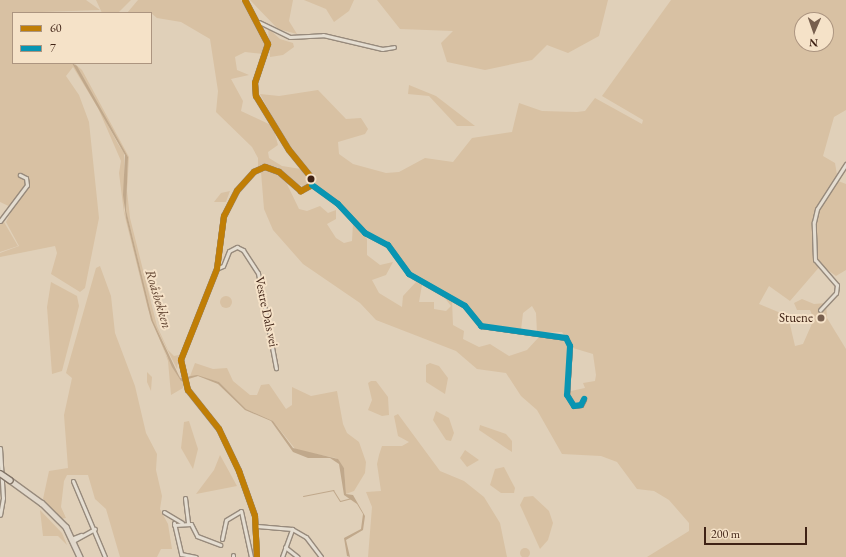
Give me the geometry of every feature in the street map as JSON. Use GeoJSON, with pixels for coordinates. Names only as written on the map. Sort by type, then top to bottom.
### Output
{"type":"FeatureCollection","features":[{"type":"Feature","properties":{"kind":"main road"},"geometry":{"type":"LineString","coordinates":[[245,0],[259,22],[268,47],[255,82],[256,96],[289,150],[311,177],[312,185],[301,191],[276,170],[265,167],[254,172],[226,208],[218,268],[183,350],[184,378],[186,385],[227,443],[257,526],[257,557]]}},
{"type":"Feature","properties":{"kind":"main road"},"geometry":{"type":"LineString","coordinates":[[0,473],[42,503],[60,522],[72,540],[80,557]]}},
{"type":"Feature","properties":{"kind":"main road"},"geometry":{"type":"LineString","coordinates":[[72,540],[77,557]]}},
{"type":"Feature","properties":{"kind":"street"},"geometry":{"type":"LineString","coordinates":[[259,22],[290,37],[322,34],[385,49],[394,47]]}},
{"type":"Feature","properties":{"kind":"street"},"geometry":{"type":"LineString","coordinates":[[820,310],[836,293],[837,285],[815,260],[814,222],[817,209],[846,164]]}},
{"type":"Feature","properties":{"kind":"street"},"geometry":{"type":"LineString","coordinates":[[0,221],[27,185],[26,178],[20,175]]}},
{"type":"Feature","properties":{"kind":"street"},"geometry":{"type":"LineString","coordinates":[[312,185],[338,204],[365,233],[388,245],[409,274],[465,306],[481,326],[534,336],[564,336],[570,346],[567,394],[574,406],[581,405],[584,399]]}},
{"type":"Feature","properties":{"kind":"street","name":"Vestre Dals vei"},"geometry":{"type":"LineString","coordinates":[[218,268],[223,266],[229,251],[237,248],[243,250],[258,273],[276,368]]}},
{"type":"Feature","properties":{"kind":"street"},"geometry":{"type":"LineString","coordinates":[[0,448],[3,498],[0,516]]}},
{"type":"Feature","properties":{"kind":"street"},"geometry":{"type":"LineString","coordinates":[[73,481],[80,504],[95,529],[105,557]]}},
{"type":"Feature","properties":{"kind":"street"},"geometry":{"type":"LineString","coordinates":[[185,498],[188,523]]}},
{"type":"Feature","properties":{"kind":"street"},"geometry":{"type":"LineString","coordinates":[[222,539],[226,520],[241,511],[251,557]]}},
{"type":"Feature","properties":{"kind":"street"},"geometry":{"type":"LineString","coordinates":[[164,512],[182,523]]}},
{"type":"Feature","properties":{"kind":"street"},"geometry":{"type":"LineString","coordinates":[[196,557],[181,554],[174,524],[193,524],[197,536],[220,545]]}},
{"type":"Feature","properties":{"kind":"street"},"geometry":{"type":"LineString","coordinates":[[257,526],[292,529],[306,537],[321,557]]}},
{"type":"Feature","properties":{"kind":"street"},"geometry":{"type":"LineString","coordinates":[[72,540],[95,529]]}},
{"type":"Feature","properties":{"kind":"street"},"geometry":{"type":"LineString","coordinates":[[282,557],[292,529]]}},
{"type":"Feature","properties":{"kind":"street"},"geometry":{"type":"LineString","coordinates":[[285,548],[298,557]]}},
{"type":"Feature","properties":{"kind":"shaded area"},"geometry":{"type":"Polygon","coordinates":[[[0,0],[86,0],[100,10],[12,12],[12,64],[73,64],[124,153],[124,210],[146,299],[166,355],[183,382],[183,388],[171,395],[168,361],[148,309],[124,213],[119,173],[121,161],[98,108],[73,67],[66,76],[79,95],[89,122],[99,218],[85,288],[80,292],[51,274],[57,253],[55,246],[0,257],[0,253],[19,246],[6,222],[13,208],[0,202],[0,0]]]}},
{"type":"Feature","properties":{"kind":"shaded area"},"geometry":{"type":"Polygon","coordinates":[[[96,0],[131,0],[119,12],[102,12],[96,0]]]}},
{"type":"Feature","properties":{"kind":"shaded area"},"geometry":{"type":"Polygon","coordinates":[[[138,0],[241,0],[259,29],[265,47],[264,54],[245,52],[235,57],[237,70],[249,75],[231,79],[243,101],[241,111],[273,126],[278,145],[268,152],[269,158],[282,166],[301,169],[310,184],[307,187],[293,183],[277,167],[258,166],[258,158],[252,147],[216,112],[218,91],[210,39],[181,22],[157,18],[152,12],[128,12],[138,0]]]}},
{"type":"Feature","properties":{"kind":"shaded area"},"geometry":{"type":"Polygon","coordinates":[[[250,0],[293,0],[289,21],[297,34],[278,29],[250,0]]]}},
{"type":"Feature","properties":{"kind":"shaded area"},"geometry":{"type":"Polygon","coordinates":[[[304,0],[354,0],[349,11],[334,22],[326,9],[304,0]]]}},
{"type":"Feature","properties":{"kind":"shaded area"},"geometry":{"type":"Polygon","coordinates":[[[377,0],[608,0],[599,36],[568,53],[547,45],[532,60],[485,70],[447,62],[441,43],[453,31],[400,29],[377,0]]]}},
{"type":"Feature","properties":{"kind":"shaded area"},"geometry":{"type":"Polygon","coordinates":[[[671,0],[846,0],[846,110],[834,117],[823,156],[835,163],[838,181],[846,184],[846,270],[836,276],[821,265],[790,301],[769,286],[759,304],[788,316],[795,346],[803,344],[814,319],[810,310],[797,310],[794,303],[802,299],[814,304],[826,303],[827,318],[846,349],[846,557],[647,557],[689,531],[689,523],[669,500],[654,491],[637,489],[617,462],[601,456],[562,454],[537,410],[521,396],[506,373],[477,369],[456,351],[376,320],[360,303],[303,264],[273,230],[264,209],[261,172],[271,170],[286,182],[299,209],[307,211],[320,206],[328,213],[336,210],[336,219],[327,224],[336,238],[344,243],[352,241],[353,223],[367,239],[367,255],[380,265],[393,262],[386,275],[372,280],[379,293],[402,307],[403,296],[416,282],[422,285],[419,302],[434,302],[434,309],[446,311],[451,306],[444,297],[452,301],[453,325],[464,331],[463,339],[479,347],[490,344],[509,356],[527,350],[538,338],[559,337],[569,345],[566,392],[585,388],[583,383],[595,381],[596,375],[593,354],[573,348],[562,332],[537,333],[536,313],[532,306],[523,313],[521,330],[480,325],[470,307],[411,275],[387,241],[364,231],[315,183],[312,174],[288,146],[260,94],[279,96],[318,90],[346,119],[361,118],[368,129],[365,134],[338,142],[339,154],[353,164],[386,173],[399,172],[425,158],[453,162],[472,138],[512,132],[519,103],[542,111],[577,112],[585,111],[595,98],[642,124],[643,120],[602,96],[671,0]]]}},
{"type":"Feature","properties":{"kind":"shaded area"},"geometry":{"type":"Polygon","coordinates":[[[268,28],[280,39],[293,43],[294,47],[283,55],[270,57],[268,28]]]}},
{"type":"Feature","properties":{"kind":"shaded area"},"geometry":{"type":"Polygon","coordinates":[[[73,64],[77,66],[128,157],[126,210],[153,321],[180,378],[197,375],[219,382],[246,409],[273,421],[293,448],[338,459],[344,468],[346,494],[353,495],[365,516],[363,530],[346,540],[350,557],[347,556],[344,538],[361,529],[363,514],[357,504],[344,495],[339,464],[330,458],[308,458],[293,452],[271,421],[245,410],[218,384],[198,376],[181,381],[172,367],[151,320],[126,218],[123,195],[125,155],[73,64]]]}},
{"type":"Feature","properties":{"kind":"shaded area"},"geometry":{"type":"Polygon","coordinates":[[[75,64],[82,70],[129,157],[127,191],[130,218],[157,326],[168,350],[174,356],[179,355],[177,369],[153,321],[126,210],[128,157],[75,64]]]}},
{"type":"Feature","properties":{"kind":"shaded area"},"geometry":{"type":"Polygon","coordinates":[[[409,85],[436,96],[475,126],[457,126],[429,96],[408,94],[409,85]]]}},
{"type":"Feature","properties":{"kind":"shaded area"},"geometry":{"type":"Polygon","coordinates":[[[230,191],[226,202],[214,202],[221,193],[230,191]]]}},
{"type":"Feature","properties":{"kind":"shaded area"},"geometry":{"type":"Polygon","coordinates":[[[4,222],[18,246],[0,252],[0,224],[4,222]]]}},
{"type":"Feature","properties":{"kind":"shaded area"},"geometry":{"type":"Polygon","coordinates":[[[100,266],[111,296],[115,333],[135,386],[146,433],[157,454],[156,470],[162,496],[160,509],[168,524],[172,549],[161,549],[157,557],[120,557],[106,509],[95,499],[88,475],[67,475],[64,481],[61,507],[66,518],[61,519],[43,499],[49,471],[68,468],[64,415],[72,378],[66,373],[96,268],[100,266]]]}},
{"type":"Feature","properties":{"kind":"shaded area"},"geometry":{"type":"Polygon","coordinates":[[[51,282],[77,296],[79,306],[62,371],[52,374],[47,307],[51,282]]]}},
{"type":"Feature","properties":{"kind":"shaded area"},"geometry":{"type":"Polygon","coordinates":[[[224,296],[228,296],[232,302],[228,308],[224,308],[220,304],[220,300],[224,296]]]}},
{"type":"Feature","properties":{"kind":"shaded area"},"geometry":{"type":"Polygon","coordinates":[[[195,363],[213,369],[227,368],[233,381],[250,395],[257,395],[261,385],[269,384],[286,409],[292,405],[292,387],[311,396],[337,391],[343,424],[347,433],[359,442],[366,462],[365,473],[354,491],[346,494],[344,468],[336,458],[296,450],[273,421],[246,409],[219,382],[198,376],[189,379],[195,363]]]}},
{"type":"Feature","properties":{"kind":"shaded area"},"geometry":{"type":"Polygon","coordinates":[[[430,363],[439,366],[448,378],[445,394],[426,382],[426,365],[430,363]]]}},
{"type":"Feature","properties":{"kind":"shaded area"},"geometry":{"type":"Polygon","coordinates":[[[147,372],[152,377],[151,391],[147,382],[147,372]]]}},
{"type":"Feature","properties":{"kind":"shaded area"},"geometry":{"type":"Polygon","coordinates":[[[371,381],[376,381],[388,397],[389,415],[382,416],[368,410],[372,400],[368,383],[371,381]]]}},
{"type":"Feature","properties":{"kind":"shaded area"},"geometry":{"type":"Polygon","coordinates":[[[436,411],[449,418],[454,433],[451,441],[446,440],[433,420],[436,411]]]}},
{"type":"Feature","properties":{"kind":"shaded area"},"geometry":{"type":"Polygon","coordinates":[[[398,414],[440,471],[464,481],[484,497],[500,523],[507,557],[368,557],[372,507],[366,492],[381,491],[377,464],[382,446],[402,446],[409,442],[398,436],[394,416],[398,414]]]}},
{"type":"Feature","properties":{"kind":"shaded area"},"geometry":{"type":"Polygon","coordinates":[[[189,421],[198,449],[193,469],[181,448],[184,422],[189,421]]]}},
{"type":"Feature","properties":{"kind":"shaded area"},"geometry":{"type":"Polygon","coordinates":[[[480,425],[506,434],[512,441],[512,452],[479,430],[480,425]]]}},
{"type":"Feature","properties":{"kind":"shaded area"},"geometry":{"type":"Polygon","coordinates":[[[465,450],[479,460],[467,467],[460,458],[465,450]]]}},
{"type":"Feature","properties":{"kind":"shaded area"},"geometry":{"type":"Polygon","coordinates":[[[220,455],[237,486],[196,494],[214,470],[220,455]]]}},
{"type":"Feature","properties":{"kind":"shaded area"},"geometry":{"type":"Polygon","coordinates":[[[504,467],[515,488],[514,493],[501,493],[490,485],[495,469],[504,467]]]}},
{"type":"Feature","properties":{"kind":"shaded area"},"geometry":{"type":"Polygon","coordinates":[[[533,496],[549,511],[553,523],[548,540],[540,549],[520,505],[524,497],[533,496]]]}},
{"type":"Feature","properties":{"kind":"shaded area"},"geometry":{"type":"Polygon","coordinates":[[[40,510],[62,533],[67,545],[58,536],[43,536],[40,510]]]}},
{"type":"Feature","properties":{"kind":"shaded area"},"geometry":{"type":"Polygon","coordinates":[[[523,548],[527,548],[529,549],[529,557],[523,558],[520,555],[520,551],[523,548]]]}},
{"type":"Feature","properties":{"kind":"waterway"},"geometry":{"type":"LineString","coordinates":[[303,496],[333,490],[340,501],[351,498]]}},
{"type":"Feature","properties":{"kind":"transit line","name":"60"},"geometry":{"type":"LineString","coordinates":[[245,0],[268,44],[255,83],[256,96],[289,150],[311,177],[312,185],[301,191],[279,172],[265,167],[254,172],[237,191],[224,216],[217,269],[181,360],[188,390],[219,429],[239,471],[255,516],[257,557]]}},
{"type":"Feature","properties":{"kind":"transit line","name":"7"},"geometry":{"type":"LineString","coordinates":[[312,185],[338,204],[365,233],[388,245],[409,274],[465,306],[481,326],[566,338],[570,346],[567,395],[574,406],[581,405],[584,399]]}},
{"type":"Feature","properties":{"kind":"place","name":"Stuene"},"geometry":{"type":"Point","coordinates":[821,318]}},
{"type":"Feature","properties":{"kind":"water label","name":"Roåsbekken"},"geometry":{"type":"Point","coordinates":[159,299]}}]}
